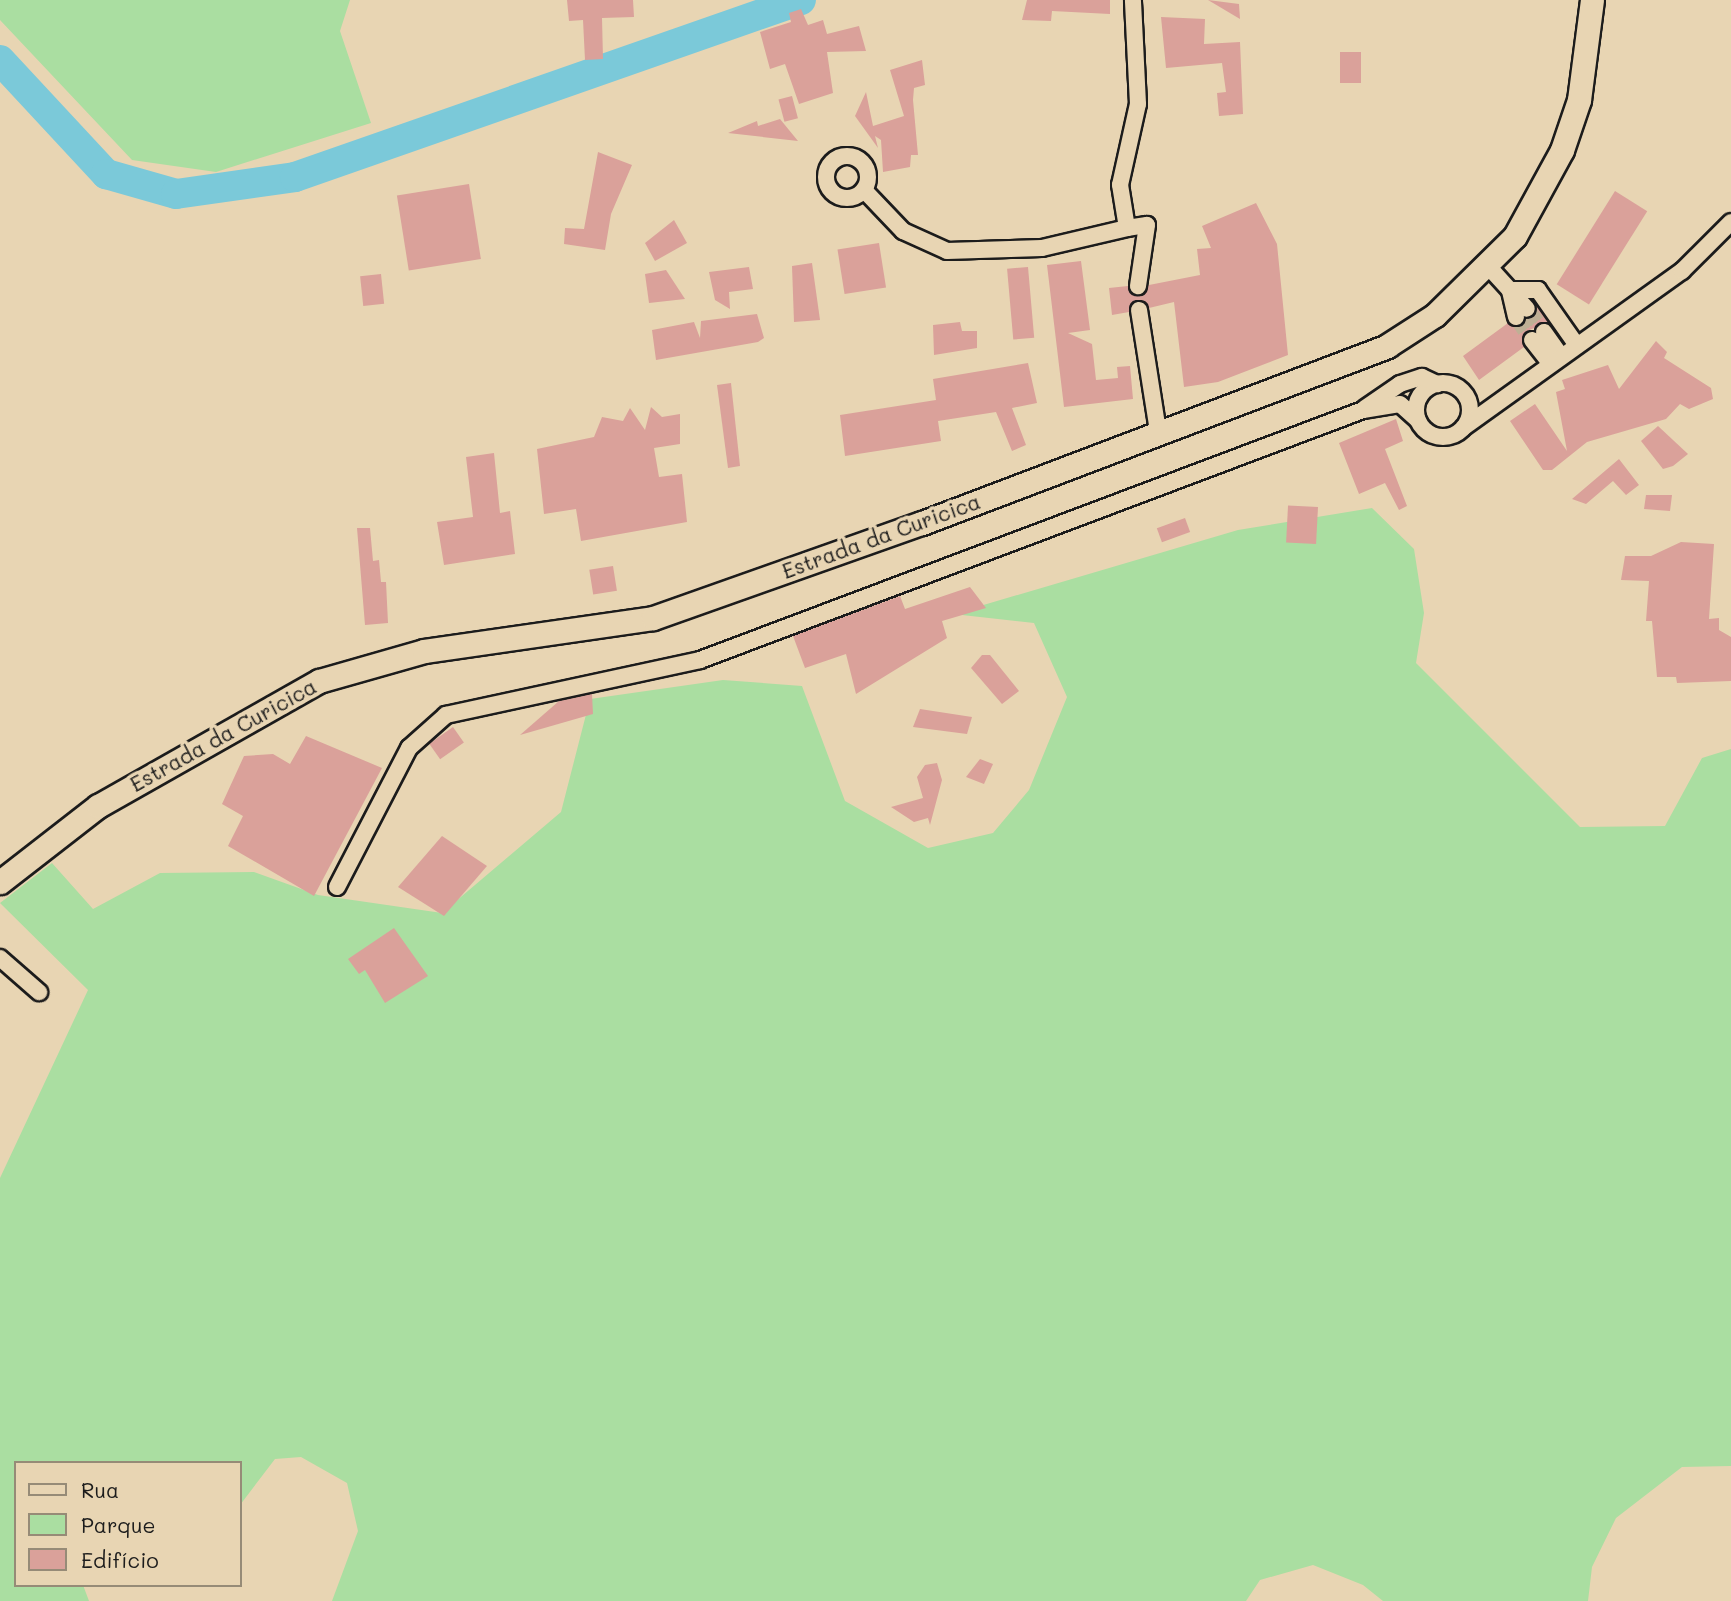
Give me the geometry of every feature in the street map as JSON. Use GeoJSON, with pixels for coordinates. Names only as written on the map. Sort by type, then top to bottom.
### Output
{"type":"FeatureCollection","features":[{"type":"Feature","properties":{"kind":"street"},"geometry":{"type":"LineString","coordinates":[[1127,228],[1120,185],[1138,104],[1133,0]]}},
{"type":"Feature","properties":{"kind":"street","name":"Estrada da Curicica"},"geometry":{"type":"LineString","coordinates":[[0,882],[97,806],[319,681],[415,653],[653,618],[922,523],[1387,346],[1434,315],[1515,236],[1562,150],[1579,100],[1592,0]]}},
{"type":"Feature","properties":{"kind":"street"},"geometry":{"type":"LineString","coordinates":[[864,190],[903,230],[947,251],[1042,248],[1147,225],[1138,286]]}},
{"type":"Feature","properties":{"kind":"street"},"geometry":{"type":"LineString","coordinates":[[337,887],[409,748],[446,715],[699,660],[1363,410],[1400,404],[1439,437],[1464,426],[1555,358],[1682,271],[1731,222]]}},
{"type":"Feature","properties":{"kind":"street"},"geometry":{"type":"LineString","coordinates":[[1487,265],[1510,290],[1521,313]]}},
{"type":"Feature","properties":{"kind":"street"},"geometry":{"type":"LineString","coordinates":[[1510,290],[1538,290],[1576,344]]}},
{"type":"Feature","properties":{"kind":"street"},"geometry":{"type":"LineString","coordinates":[[1139,310],[1158,431]]}},
{"type":"Feature","properties":{"kind":"street"},"geometry":{"type":"LineString","coordinates":[[1538,336],[1555,358]]}},
{"type":"Feature","properties":{"kind":"street"},"geometry":{"type":"LineString","coordinates":[[1363,410],[1400,384],[1422,377],[1477,398],[1508,393]]}},
{"type":"Feature","properties":{"kind":"street"},"geometry":{"type":"LineString","coordinates":[[1418,420],[1417,402],[1437,384]]}},
{"type":"Feature","properties":{"kind":"street"},"geometry":{"type":"LineString","coordinates":[[1463,392],[1469,409],[1464,426]]}},
{"type":"Feature","properties":{"kind":"street"},"geometry":{"type":"LineString","coordinates":[[0,958],[39,992]]}},
{"type":"Feature","properties":{"kind":"green space"},"geometry":{"type":"Polygon","coordinates":[[[0,0],[350,0],[340,31],[371,123],[216,172],[132,160],[0,20],[0,0]]]}},
{"type":"Feature","properties":{"kind":"green space"},"geometry":{"type":"Polygon","coordinates":[[[1372,508],[1414,549],[1424,613],[1416,663],[1580,827],[1665,826],[1702,758],[1731,749],[1731,1466],[1682,1467],[1616,1518],[1592,1567],[1588,1601],[1383,1601],[1363,1585],[1313,1565],[1260,1580],[1246,1601],[332,1601],[358,1531],[347,1483],[301,1457],[275,1459],[242,1502],[242,1461],[14,1461],[14,1587],[84,1587],[89,1601],[0,1601],[0,1178],[88,990],[0,903],[52,863],[93,909],[160,873],[254,872],[318,895],[442,913],[561,812],[590,699],[723,680],[802,686],[845,801],[928,848],[993,833],[1029,790],[1067,697],[1034,623],[953,614],[1238,530],[1372,508]]]}},
{"type":"Feature","properties":{"kind":"building"},"geometry":{"type":"Polygon","coordinates":[[[567,0],[633,0],[634,17],[602,18],[603,59],[585,60],[583,20],[569,21],[567,0]]]}},
{"type":"Feature","properties":{"kind":"building"},"geometry":{"type":"Polygon","coordinates":[[[1027,0],[1110,0],[1110,14],[1052,11],[1051,21],[1022,20],[1027,0]]]}},
{"type":"Feature","properties":{"kind":"building"},"geometry":{"type":"Polygon","coordinates":[[[1208,0],[1239,4],[1240,19],[1208,0]]]}},
{"type":"Feature","properties":{"kind":"building"},"geometry":{"type":"Polygon","coordinates":[[[801,9],[808,25],[823,20],[827,34],[859,26],[866,51],[827,52],[833,93],[799,104],[785,64],[770,69],[760,32],[791,22],[789,13],[801,9]]]}},
{"type":"Feature","properties":{"kind":"building"},"geometry":{"type":"Polygon","coordinates":[[[1161,17],[1205,19],[1204,44],[1240,42],[1243,114],[1219,116],[1217,93],[1226,92],[1222,63],[1166,68],[1161,17]]]}},
{"type":"Feature","properties":{"kind":"building"},"geometry":{"type":"Polygon","coordinates":[[[1340,52],[1361,52],[1361,83],[1340,83],[1340,52]]]}},
{"type":"Feature","properties":{"kind":"building"},"geometry":{"type":"Polygon","coordinates":[[[922,60],[925,85],[914,88],[913,100],[918,155],[911,155],[910,167],[883,172],[881,140],[875,136],[878,148],[855,116],[866,92],[873,126],[904,116],[890,70],[922,60]]]}},
{"type":"Feature","properties":{"kind":"building"},"geometry":{"type":"Polygon","coordinates":[[[792,96],[798,118],[784,122],[778,100],[792,96]]]}},
{"type":"Feature","properties":{"kind":"building"},"geometry":{"type":"Polygon","coordinates":[[[780,119],[798,141],[728,133],[757,121],[758,126],[780,119]]]}},
{"type":"Feature","properties":{"kind":"building"},"geometry":{"type":"Polygon","coordinates":[[[598,152],[632,165],[611,214],[605,250],[564,244],[565,228],[584,229],[598,152]]]}},
{"type":"Feature","properties":{"kind":"building"},"geometry":{"type":"Polygon","coordinates":[[[469,184],[481,259],[409,270],[397,195],[469,184]]]}},
{"type":"Feature","properties":{"kind":"building"},"geometry":{"type":"Polygon","coordinates":[[[1615,191],[1647,211],[1589,304],[1557,284],[1615,191]]]}},
{"type":"Feature","properties":{"kind":"building"},"geometry":{"type":"Polygon","coordinates":[[[1256,203],[1277,244],[1288,355],[1218,382],[1184,387],[1174,302],[1149,308],[1137,300],[1129,312],[1112,315],[1109,288],[1128,286],[1141,296],[1149,285],[1200,275],[1197,249],[1211,248],[1202,226],[1256,203]]]}},
{"type":"Feature","properties":{"kind":"building"},"geometry":{"type":"Polygon","coordinates":[[[674,220],[687,243],[655,261],[645,243],[674,220]]]}},
{"type":"Feature","properties":{"kind":"building"},"geometry":{"type":"Polygon","coordinates":[[[879,243],[886,287],[845,294],[838,250],[879,243]]]}},
{"type":"Feature","properties":{"kind":"building"},"geometry":{"type":"Polygon","coordinates":[[[1081,261],[1090,330],[1068,333],[1092,344],[1096,380],[1118,378],[1117,367],[1130,366],[1133,399],[1064,407],[1047,265],[1081,261]]]}},
{"type":"Feature","properties":{"kind":"building"},"geometry":{"type":"Polygon","coordinates":[[[812,263],[820,320],[794,322],[792,266],[812,263]]]}},
{"type":"Feature","properties":{"kind":"building"},"geometry":{"type":"Polygon","coordinates":[[[749,267],[753,289],[729,292],[730,309],[715,300],[709,272],[749,267]]]}},
{"type":"Feature","properties":{"kind":"building"},"geometry":{"type":"Polygon","coordinates":[[[1028,267],[1034,338],[1013,340],[1007,269],[1028,267]]]}},
{"type":"Feature","properties":{"kind":"building"},"geometry":{"type":"Polygon","coordinates":[[[666,270],[685,299],[649,303],[645,274],[666,270]]]}},
{"type":"Feature","properties":{"kind":"building"},"geometry":{"type":"Polygon","coordinates":[[[381,274],[384,304],[363,306],[360,276],[381,274]]]}},
{"type":"Feature","properties":{"kind":"building"},"geometry":{"type":"Polygon","coordinates":[[[1537,307],[1548,322],[1525,332],[1524,347],[1479,380],[1463,356],[1508,323],[1523,325],[1537,307]]]}},
{"type":"Feature","properties":{"kind":"building"},"geometry":{"type":"Polygon","coordinates":[[[757,314],[764,338],[758,342],[656,360],[652,330],[694,322],[700,338],[701,321],[757,314]]]}},
{"type":"Feature","properties":{"kind":"building"},"geometry":{"type":"Polygon","coordinates":[[[960,322],[962,331],[977,331],[977,348],[934,355],[933,325],[960,322]]]}},
{"type":"Feature","properties":{"kind":"building"},"geometry":{"type":"Polygon","coordinates":[[[1656,341],[1667,352],[1664,358],[1711,388],[1713,399],[1689,409],[1680,404],[1666,419],[1587,442],[1552,470],[1543,470],[1510,421],[1535,404],[1567,451],[1556,392],[1565,389],[1562,380],[1608,365],[1619,389],[1656,341]]]}},
{"type":"Feature","properties":{"kind":"building"},"geometry":{"type":"Polygon","coordinates":[[[1028,363],[1037,403],[1012,408],[1026,445],[1012,451],[996,412],[938,421],[941,441],[845,456],[840,415],[936,400],[933,379],[1028,363]]]}},
{"type":"Feature","properties":{"kind":"building"},"geometry":{"type":"Polygon","coordinates":[[[731,383],[740,466],[728,468],[717,385],[731,383]]]}},
{"type":"Feature","properties":{"kind":"building"},"geometry":{"type":"Polygon","coordinates":[[[651,407],[662,417],[680,414],[680,444],[654,448],[659,477],[682,474],[687,522],[581,541],[576,509],[544,514],[537,449],[594,437],[602,417],[623,421],[630,408],[645,430],[651,407]]]}},
{"type":"Feature","properties":{"kind":"building"},"geometry":{"type":"Polygon","coordinates":[[[1396,419],[1403,441],[1385,449],[1407,506],[1399,510],[1385,483],[1359,494],[1339,443],[1396,419]]]}},
{"type":"Feature","properties":{"kind":"building"},"geometry":{"type":"Polygon","coordinates":[[[1658,426],[1688,454],[1673,466],[1663,469],[1641,441],[1658,426]]]}},
{"type":"Feature","properties":{"kind":"building"},"geometry":{"type":"Polygon","coordinates":[[[494,453],[500,513],[510,511],[515,554],[444,565],[437,522],[473,517],[466,457],[494,453]]]}},
{"type":"Feature","properties":{"kind":"building"},"geometry":{"type":"Polygon","coordinates":[[[1619,459],[1639,485],[1626,495],[1613,481],[1586,504],[1572,499],[1619,459]]]}},
{"type":"Feature","properties":{"kind":"building"},"geometry":{"type":"Polygon","coordinates":[[[1646,495],[1672,495],[1670,511],[1644,509],[1646,495]]]}},
{"type":"Feature","properties":{"kind":"building"},"geometry":{"type":"Polygon","coordinates":[[[1288,505],[1318,507],[1316,544],[1286,542],[1288,505]]]}},
{"type":"Feature","properties":{"kind":"building"},"geometry":{"type":"Polygon","coordinates":[[[1185,518],[1190,532],[1162,542],[1157,528],[1185,518]]]}},
{"type":"Feature","properties":{"kind":"building"},"geometry":{"type":"Polygon","coordinates":[[[357,528],[370,528],[373,561],[379,560],[381,582],[386,582],[388,623],[365,625],[357,528]]]}},
{"type":"Feature","properties":{"kind":"building"},"geometry":{"type":"Polygon","coordinates":[[[1681,542],[1714,544],[1709,619],[1719,618],[1719,630],[1731,637],[1731,681],[1677,683],[1676,677],[1657,677],[1652,621],[1646,621],[1649,581],[1621,580],[1625,556],[1651,556],[1681,542]]]}},
{"type":"Feature","properties":{"kind":"building"},"geometry":{"type":"Polygon","coordinates":[[[613,566],[617,591],[593,594],[589,570],[613,566]]]}},
{"type":"Feature","properties":{"kind":"building"},"geometry":{"type":"Polygon","coordinates":[[[970,587],[986,608],[942,621],[947,638],[856,694],[846,654],[805,668],[793,636],[900,596],[905,609],[970,587]]]}},
{"type":"Feature","properties":{"kind":"building"},"geometry":{"type":"Polygon","coordinates":[[[982,655],[990,655],[1019,691],[1002,704],[971,668],[982,655]]]}},
{"type":"Feature","properties":{"kind":"building"},"geometry":{"type":"Polygon","coordinates":[[[592,694],[593,714],[520,735],[559,701],[592,694]]]}},
{"type":"Feature","properties":{"kind":"building"},"geometry":{"type":"Polygon","coordinates":[[[920,709],[972,717],[967,734],[913,727],[920,709]]]}},
{"type":"Feature","properties":{"kind":"building"},"geometry":{"type":"Polygon","coordinates":[[[453,727],[464,743],[440,759],[429,744],[453,727]]]}},
{"type":"Feature","properties":{"kind":"building"},"geometry":{"type":"Polygon","coordinates":[[[306,736],[382,768],[314,896],[228,846],[243,816],[222,804],[244,756],[273,754],[290,764],[306,736]]]}},
{"type":"Feature","properties":{"kind":"building"},"geometry":{"type":"Polygon","coordinates":[[[980,759],[993,764],[984,784],[966,777],[980,759]]]}},
{"type":"Feature","properties":{"kind":"building"},"geometry":{"type":"Polygon","coordinates":[[[937,763],[942,780],[930,825],[928,818],[914,822],[891,807],[923,798],[917,777],[925,765],[937,763]]]}},
{"type":"Feature","properties":{"kind":"building"},"geometry":{"type":"Polygon","coordinates":[[[442,836],[487,866],[444,916],[398,887],[442,836]]]}},
{"type":"Feature","properties":{"kind":"building"},"geometry":{"type":"Polygon","coordinates":[[[394,928],[428,976],[385,1003],[365,970],[359,974],[348,959],[394,928]]]}},
{"type":"Feature","properties":{"kind":"waterway"},"geometry":{"type":"LineString","coordinates":[[0,60],[106,174],[176,194],[295,177],[801,0]]}},
{"type":"Feature","properties":{"kind":"tunnel"},"geometry":{"type":"LineString","coordinates":[[1527,309],[1544,332]]}},
{"type":"Feature","properties":{"kind":"tunnel"},"geometry":{"type":"LineString","coordinates":[[1516,317],[1532,340]]}}]}
